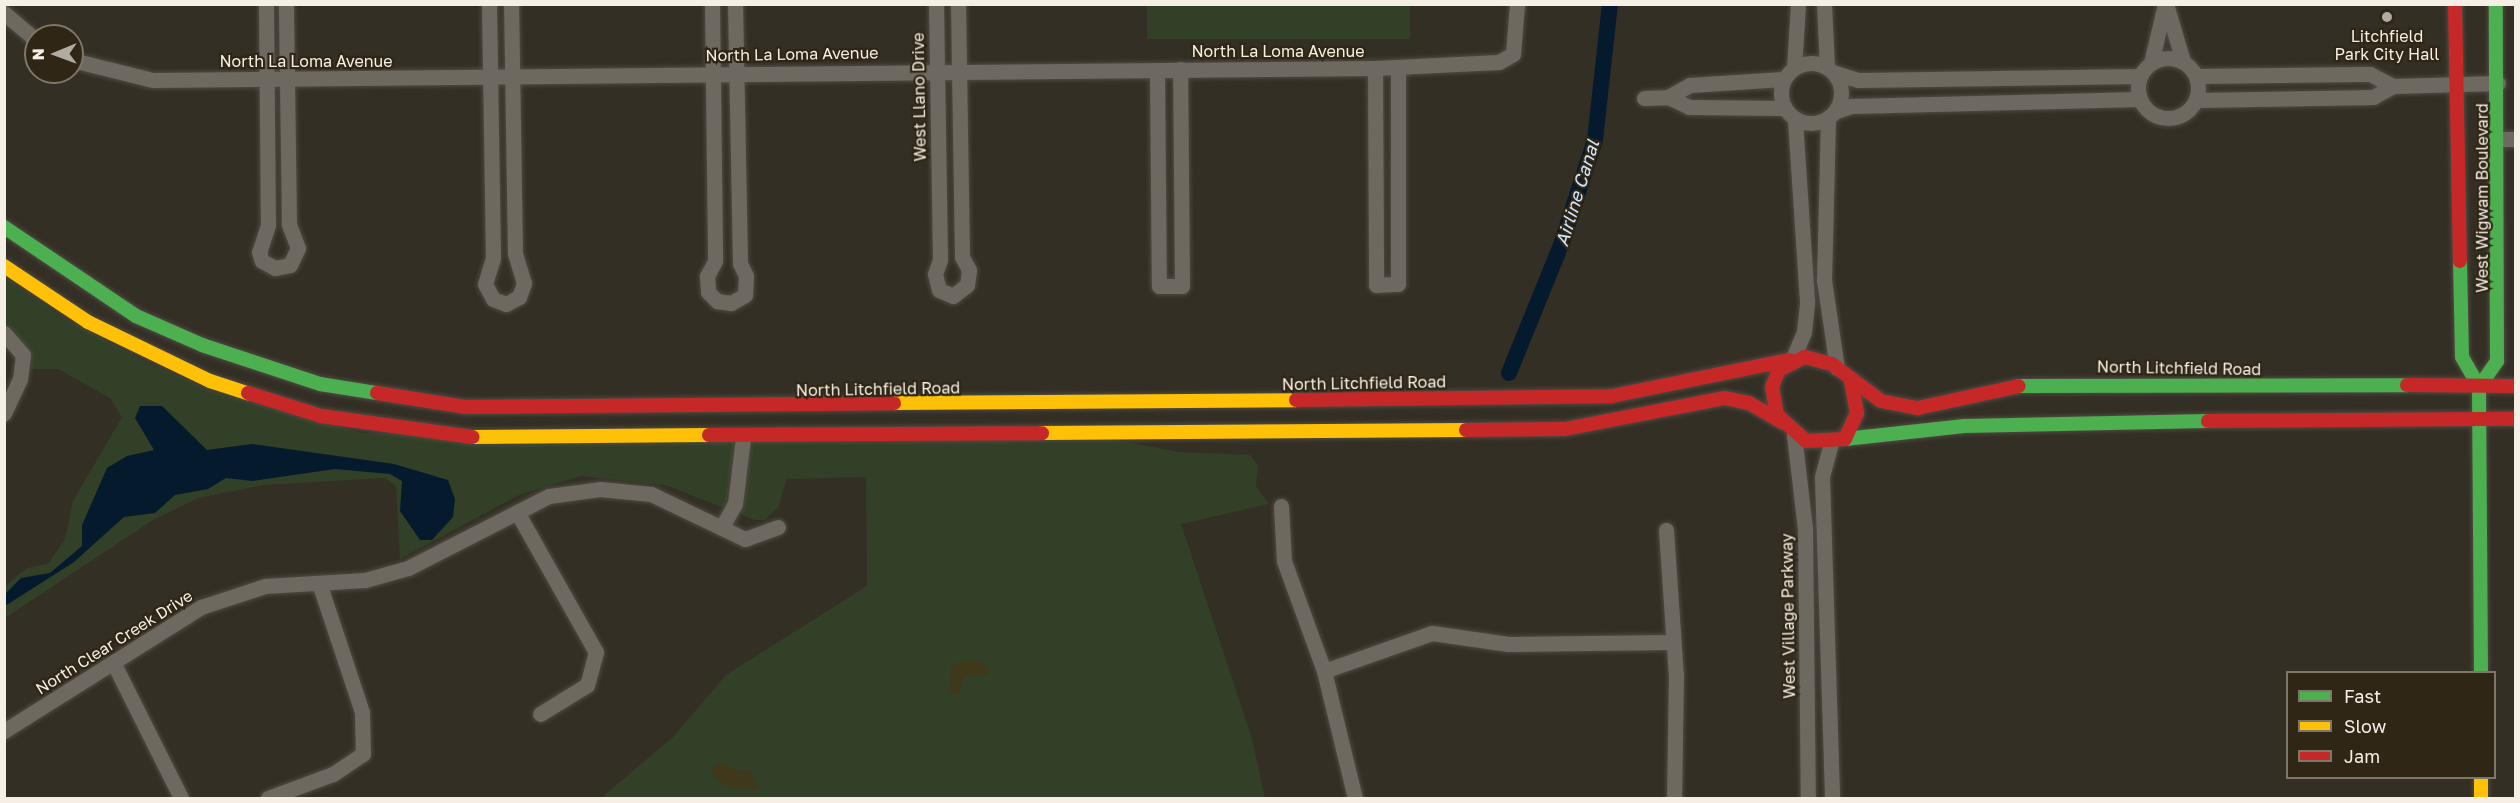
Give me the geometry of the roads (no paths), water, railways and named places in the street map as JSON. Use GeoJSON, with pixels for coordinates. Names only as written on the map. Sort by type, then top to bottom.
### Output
{"type":"FeatureCollection","features":[{"type":"Feature","properties":{"kind":"main road","name":"West Wigwam Boulevard"},"geometry":{"type":"LineString","coordinates":[[2455,4],[2462,357],[2479,387],[2481,671]]}},
{"type":"Feature","properties":{"kind":"main road","name":"West Wigwam Boulevard"},"geometry":{"type":"LineString","coordinates":[[2479,387],[2497,361],[2499,139],[2496,4]]}},
{"type":"Feature","properties":{"kind":"main road","name":"North Litchfield Road"},"geometry":{"type":"LineString","coordinates":[[4,227],[136,316],[202,345],[320,384],[440,405],[596,410],[1562,398],[1612,396],[1791,359]]}},
{"type":"Feature","properties":{"kind":"main road"},"geometry":{"type":"LineString","coordinates":[[4,266],[88,322],[175,366],[321,416],[478,438],[743,438],[1565,429],[1613,423],[1725,398],[1749,403],[1783,423],[1794,435],[1838,441],[1922,429],[2125,421],[2480,421],[2516,419]]}},
{"type":"Feature","properties":{"kind":"main road"},"geometry":{"type":"LineString","coordinates":[[1783,423],[1772,387],[1791,359],[1818,358],[1837,368],[1851,382],[1857,413],[1838,441]]}},
{"type":"Feature","properties":{"kind":"main road","name":"North Litchfield Road"},"geometry":{"type":"LineString","coordinates":[[1851,382],[1881,401],[1918,408],[2035,383],[2516,386]]}},
{"type":"Feature","properties":{"kind":"main road"},"geometry":{"type":"LineString","coordinates":[[2481,779],[2481,798]]}},
{"type":"Feature","properties":{"kind":"street"},"geometry":{"type":"LineString","coordinates":[[266,4],[268,225],[259,252],[275,268],[290,265],[298,248],[289,224],[286,4]]}},
{"type":"Feature","properties":{"kind":"street"},"geometry":{"type":"LineString","coordinates":[[489,4],[493,258],[485,284],[493,299],[507,304],[519,297],[524,283],[514,253],[511,4]]}},
{"type":"Feature","properties":{"kind":"street"},"geometry":{"type":"LineString","coordinates":[[712,4],[716,261],[707,276],[708,291],[717,302],[731,303],[745,295],[738,190],[735,4]]}},
{"type":"Feature","properties":{"kind":"street","name":"West Llano Drive"},"geometry":{"type":"LineString","coordinates":[[936,4],[939,189],[936,282],[953,296],[967,285],[969,270],[962,257],[958,4]]}},
{"type":"Feature","properties":{"kind":"street","name":"North La Loma Avenue"},"geometry":{"type":"LineString","coordinates":[[84,63],[153,80],[489,78],[937,69],[1375,69],[1488,64],[1513,54],[1517,4]]}},
{"type":"Feature","properties":{"kind":"street"},"geometry":{"type":"LineString","coordinates":[[1791,359],[1804,332],[1807,301],[1790,113],[1789,73],[1798,4]]}},
{"type":"Feature","properties":{"kind":"street"},"geometry":{"type":"LineString","coordinates":[[1824,4],[1831,70],[1842,93],[1832,115],[1824,280],[1837,368]]}},
{"type":"Feature","properties":{"kind":"street"},"geometry":{"type":"LineString","coordinates":[[2166,4],[2183,62]]}},
{"type":"Feature","properties":{"kind":"street"},"geometry":{"type":"LineString","coordinates":[[2151,63],[2167,57],[2183,62],[2197,76],[2197,99],[2182,116],[2168,118],[2148,111],[2140,99],[2140,76],[2151,63],[2166,4]]}},
{"type":"Feature","properties":{"kind":"street"},"geometry":{"type":"LineString","coordinates":[[4,13],[24,30]]}},
{"type":"Feature","properties":{"kind":"street"},"geometry":{"type":"LineString","coordinates":[[1644,98],[1668,97],[1690,85],[1789,73],[1808,62],[1858,80],[2140,76]]}},
{"type":"Feature","properties":{"kind":"street"},"geometry":{"type":"LineString","coordinates":[[1375,69],[1376,285],[1398,284],[1398,67]]}},
{"type":"Feature","properties":{"kind":"street"},"geometry":{"type":"LineString","coordinates":[[1156,70],[1159,286],[1182,286],[1180,69]]}},
{"type":"Feature","properties":{"kind":"street"},"geometry":{"type":"LineString","coordinates":[[2197,76],[2370,74],[2393,86]]}},
{"type":"Feature","properties":{"kind":"street"},"geometry":{"type":"LineString","coordinates":[[2197,99],[2373,97],[2393,86],[2498,83]]}},
{"type":"Feature","properties":{"kind":"street"},"geometry":{"type":"LineString","coordinates":[[1668,97],[1689,107],[1790,113],[1809,123],[1851,106],[2140,99]]}},
{"type":"Feature","properties":{"kind":"street"},"geometry":{"type":"LineString","coordinates":[[2499,139],[2516,139]]}},
{"type":"Feature","properties":{"kind":"street"},"geometry":{"type":"LineString","coordinates":[[1376,178],[1398,177]]}},
{"type":"Feature","properties":{"kind":"street"},"geometry":{"type":"LineString","coordinates":[[1158,182],[1180,182]]}},
{"type":"Feature","properties":{"kind":"street"},"geometry":{"type":"LineString","coordinates":[[939,189],[960,188]]}},
{"type":"Feature","properties":{"kind":"street"},"geometry":{"type":"LineString","coordinates":[[268,190],[289,189]]}},
{"type":"Feature","properties":{"kind":"street"},"geometry":{"type":"LineString","coordinates":[[714,191],[738,190]]}},
{"type":"Feature","properties":{"kind":"street"},"geometry":{"type":"LineString","coordinates":[[492,191],[514,191]]}},
{"type":"Feature","properties":{"kind":"street"},"geometry":{"type":"LineString","coordinates":[[4,333],[23,355],[20,379],[4,413]]}},
{"type":"Feature","properties":{"kind":"street","name":"West Village Parkway"},"geometry":{"type":"LineString","coordinates":[[1794,435],[1805,528],[1808,798]]}},
{"type":"Feature","properties":{"kind":"street"},"geometry":{"type":"LineString","coordinates":[[722,527],[735,504],[743,438]]}},
{"type":"Feature","properties":{"kind":"street"},"geometry":{"type":"LineString","coordinates":[[1832,798],[1822,477],[1838,441]]}},
{"type":"Feature","properties":{"kind":"street","name":"North Clear Creek Drive"},"geometry":{"type":"LineString","coordinates":[[4,731],[114,664],[201,607],[233,594],[265,586],[320,586],[408,568],[549,496],[600,489],[651,494],[745,539],[778,527]]}},
{"type":"Feature","properties":{"kind":"street"},"geometry":{"type":"LineString","coordinates":[[1281,506],[1284,561],[1324,671],[1356,798]]}},
{"type":"Feature","properties":{"kind":"street"},"geometry":{"type":"LineString","coordinates":[[517,512],[596,652],[587,685],[540,714]]}},
{"type":"Feature","properties":{"kind":"street"},"geometry":{"type":"LineString","coordinates":[[1666,530],[1671,642],[1676,675],[1674,798]]}},
{"type":"Feature","properties":{"kind":"street"},"geometry":{"type":"LineString","coordinates":[[268,798],[333,774],[363,753],[363,712],[320,586]]}},
{"type":"Feature","properties":{"kind":"street"},"geometry":{"type":"LineString","coordinates":[[1324,671],[1432,633],[1508,644],[1671,642]]}},
{"type":"Feature","properties":{"kind":"street"},"geometry":{"type":"LineString","coordinates":[[114,664],[181,798]]}},
{"type":"Feature","properties":{"kind":"water"},"geometry":{"type":"Polygon","coordinates":[[[140,406],[162,406],[207,450],[252,444],[394,464],[448,480],[455,499],[453,517],[432,540],[420,540],[400,511],[402,481],[390,474],[335,469],[253,481],[226,478],[208,489],[175,495],[155,513],[124,517],[74,562],[5,606],[5,594],[21,578],[50,573],[82,546],[82,525],[107,468],[127,456],[154,450],[135,418],[140,406]]]}},
{"type":"Feature","properties":{"kind":"waterway","name":"Airline Canal"},"geometry":{"type":"LineString","coordinates":[[1509,373],[1561,245],[1595,140],[1610,4]]}},
{"type":"Feature","properties":{"kind":"place","name":"Litchfield Park City Hall"},"geometry":{"type":"Point","coordinates":[2387,17]}}]}
